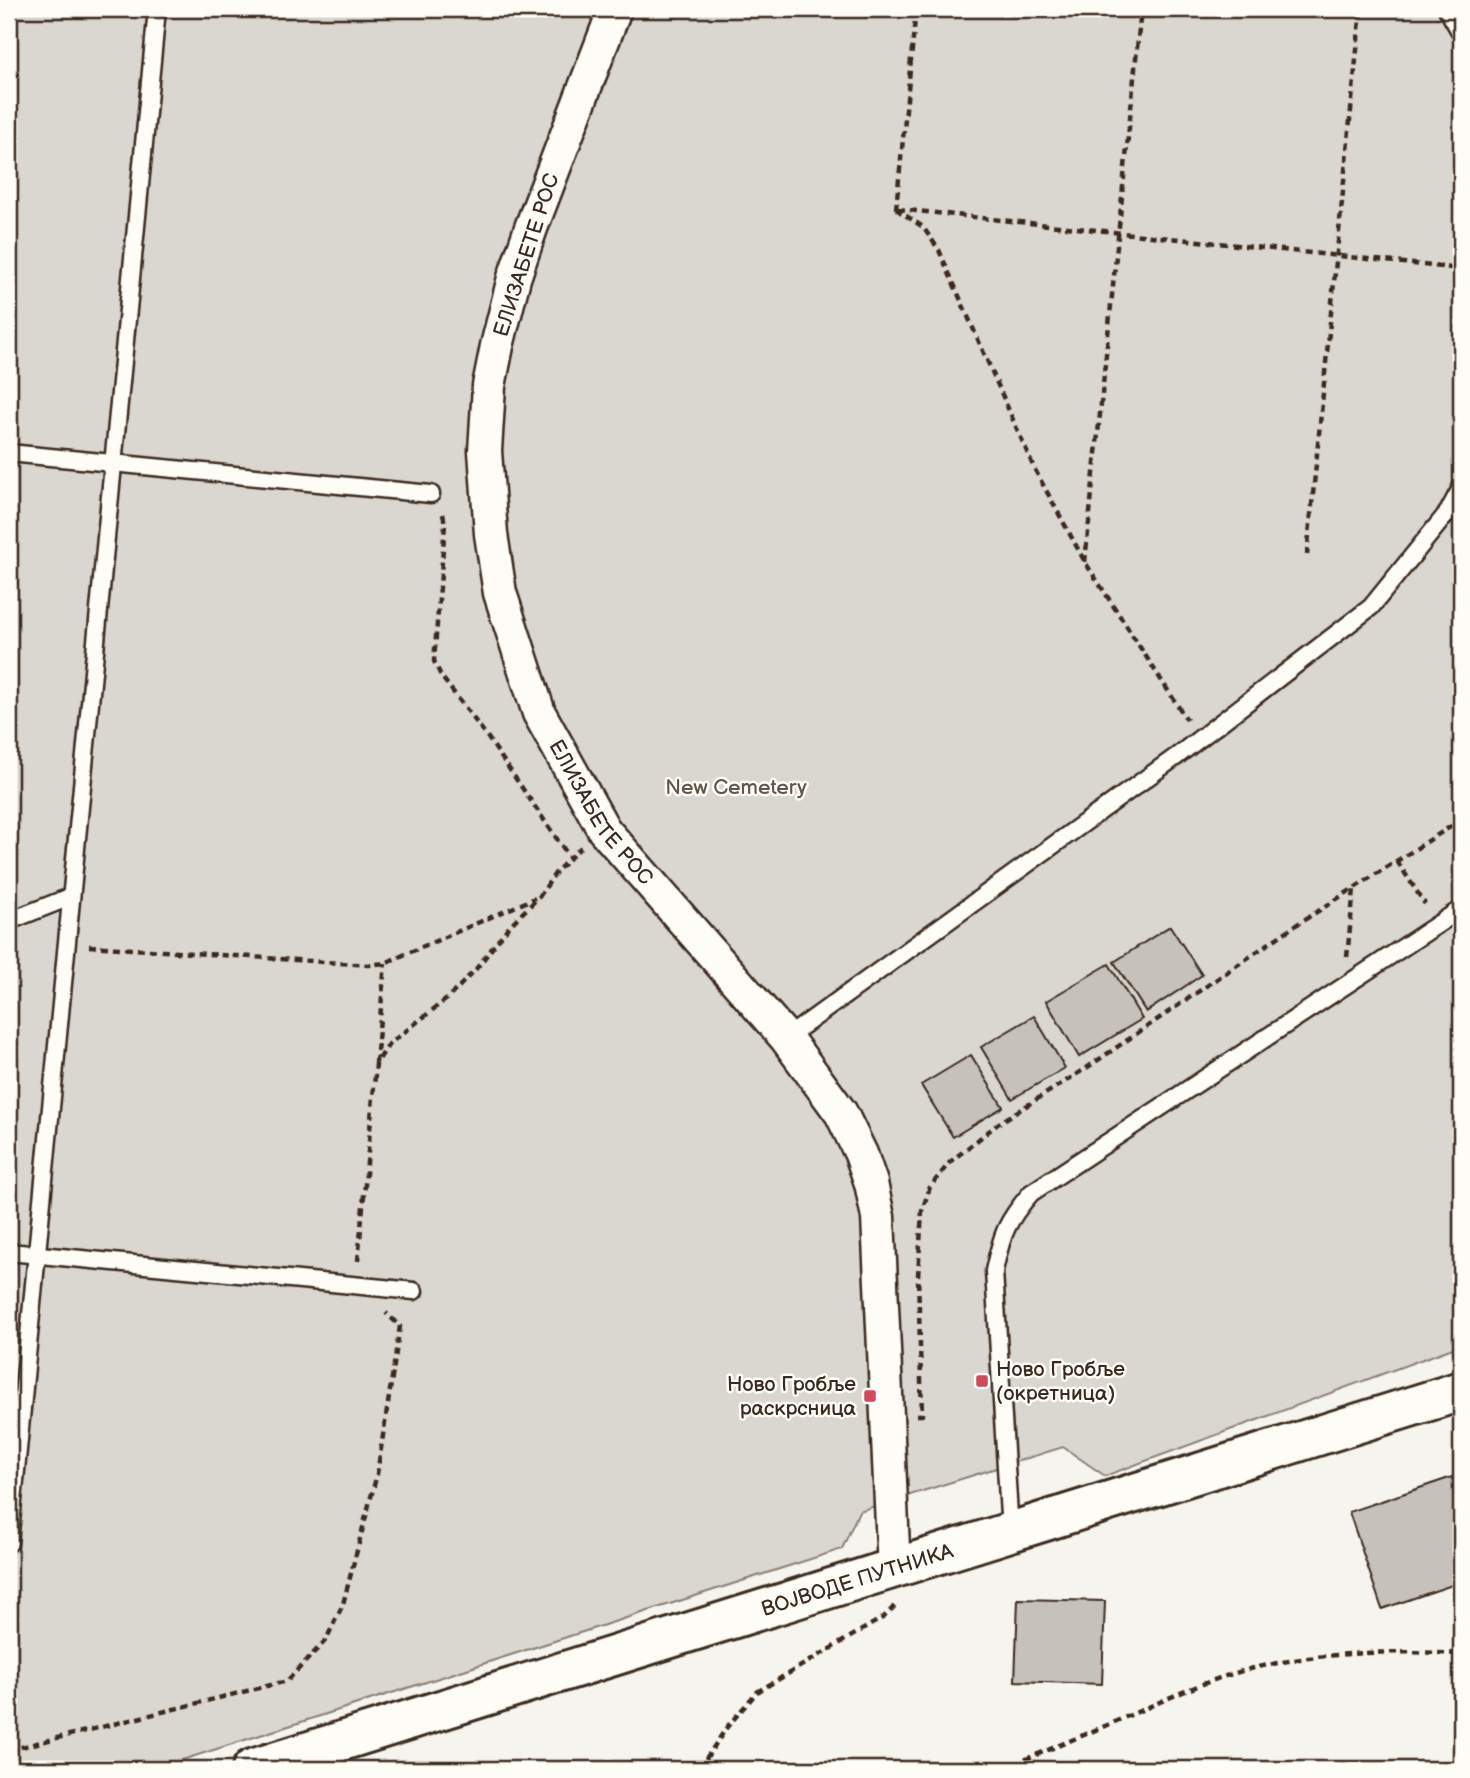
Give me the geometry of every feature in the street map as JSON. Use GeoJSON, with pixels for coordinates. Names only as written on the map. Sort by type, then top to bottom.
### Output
{"type":"FeatureCollection","features":[{"type":"Feature","properties":{"kind":"street","name":"ЕЛИЗАБЕТЕ РОС"},"geometry":{"type":"LineString","coordinates":[[615,9],[514,278],[489,386],[485,451],[491,534],[500,593],[539,713],[604,830],[786,1038],[841,1113],[861,1154],[872,1183],[880,1243],[894,1570]]}},
{"type":"Feature","properties":{"kind":"street","name":"ВОЈВОДЕ ПУТНИКА"},"geometry":{"type":"LineString","coordinates":[[252,1769],[1461,1391]]}},
{"type":"Feature","properties":{"kind":"lane"},"geometry":{"type":"LineString","coordinates":[[9,1543],[157,9]]}},
{"type":"Feature","properties":{"kind":"lane"},"geometry":{"type":"LineString","coordinates":[[1447,9],[1461,33]]}},
{"type":"Feature","properties":{"kind":"lane"},"geometry":{"type":"LineString","coordinates":[[9,453],[431,494]]}},
{"type":"Feature","properties":{"kind":"lane"},"geometry":{"type":"LineString","coordinates":[[786,1038],[1199,739],[1371,607],[1448,512],[1461,488]]}},
{"type":"Feature","properties":{"kind":"lane"},"geometry":{"type":"LineString","coordinates":[[9,921],[70,897]]}},
{"type":"Feature","properties":{"kind":"lane"},"geometry":{"type":"LineString","coordinates":[[1010,1533],[994,1271],[1000,1242],[1011,1216],[1031,1193],[1461,909]]}},
{"type":"Feature","properties":{"kind":"lane"},"geometry":{"type":"LineString","coordinates":[[9,1252],[414,1291]]}},
{"type":"Feature","properties":{"kind":"path"},"geometry":{"type":"LineString","coordinates":[[896,209],[916,9]]}},
{"type":"Feature","properties":{"kind":"path"},"geometry":{"type":"LineString","coordinates":[[1085,562],[1141,9]]}},
{"type":"Feature","properties":{"kind":"path"},"geometry":{"type":"LineString","coordinates":[[1307,555],[1361,9]]}},
{"type":"Feature","properties":{"kind":"path"},"geometry":{"type":"LineString","coordinates":[[896,209],[1461,269]]}},
{"type":"Feature","properties":{"kind":"path"},"geometry":{"type":"LineString","coordinates":[[896,209],[923,227],[939,250],[1034,468],[1085,562],[1199,739]]}},
{"type":"Feature","properties":{"kind":"path"},"geometry":{"type":"LineString","coordinates":[[431,494],[442,508],[445,524],[434,661],[441,676],[486,735],[570,858]]}},
{"type":"Feature","properties":{"kind":"path"},"geometry":{"type":"LineString","coordinates":[[887,1418],[922,1415],[918,1276],[922,1211],[930,1187],[950,1162],[999,1123],[1085,1069],[1293,927],[1461,820]]}},
{"type":"Feature","properties":{"kind":"path"},"geometry":{"type":"LineString","coordinates":[[376,1064],[389,1044],[448,998],[509,926],[539,897],[556,873],[604,830]]}},
{"type":"Feature","properties":{"kind":"path"},"geometry":{"type":"LineString","coordinates":[[1397,861],[1432,914]]}},
{"type":"Feature","properties":{"kind":"path"},"geometry":{"type":"LineString","coordinates":[[1344,987],[1354,888]]}},
{"type":"Feature","properties":{"kind":"path"},"geometry":{"type":"LineString","coordinates":[[65,944],[369,965],[384,963],[539,897]]}},
{"type":"Feature","properties":{"kind":"path"},"geometry":{"type":"LineString","coordinates":[[9,1750],[286,1681],[326,1640],[343,1604],[377,1474],[400,1326],[356,1285],[384,963]]}},
{"type":"Feature","properties":{"kind":"path"},"geometry":{"type":"LineString","coordinates":[[699,1769],[727,1727],[757,1692],[884,1617],[895,1607],[903,1594],[901,1579],[894,1570]]}},
{"type":"Feature","properties":{"kind":"path"},"geometry":{"type":"LineString","coordinates":[[1003,1769],[1174,1695],[1249,1670],[1296,1660],[1343,1655],[1387,1652],[1461,1654]]}},
{"type":"Feature","properties":{"kind":"green space","name":"New Cemetery"},"geometry":{"type":"Polygon","coordinates":[[[9,9],[1461,9],[1461,1345],[1105,1476],[1063,1447],[859,1511],[842,1549],[154,1769],[9,1769],[9,9]]]}},
{"type":"Feature","properties":{"kind":"building"},"geometry":{"type":"Polygon","coordinates":[[[1170,926],[1202,975],[1146,1012],[1114,962],[1170,926]]]}},
{"type":"Feature","properties":{"kind":"building"},"geometry":{"type":"Polygon","coordinates":[[[1109,964],[1142,1019],[1079,1057],[1046,1001],[1109,964]]]}},
{"type":"Feature","properties":{"kind":"building"},"geometry":{"type":"Polygon","coordinates":[[[1034,1016],[1065,1068],[1012,1099],[981,1047],[1034,1016]]]}},
{"type":"Feature","properties":{"kind":"building"},"geometry":{"type":"Polygon","coordinates":[[[971,1055],[1003,1107],[953,1137],[921,1085],[971,1055]]]}},
{"type":"Feature","properties":{"kind":"building"},"geometry":{"type":"Polygon","coordinates":[[[1461,1474],[1461,1582],[1382,1609],[1349,1512],[1461,1474]]]}},
{"type":"Feature","properties":{"kind":"building"},"geometry":{"type":"Polygon","coordinates":[[[1018,1599],[1105,1601],[1102,1684],[1015,1681],[1018,1599]]]}},
{"type":"Feature","properties":{"kind":"place","name":"Ново Гробље (окретница)"},"geometry":{"type":"Point","coordinates":[982,1381]}},
{"type":"Feature","properties":{"kind":"place","name":"Ново Гробље раскрсница"},"geometry":{"type":"Point","coordinates":[870,1396]}}]}
